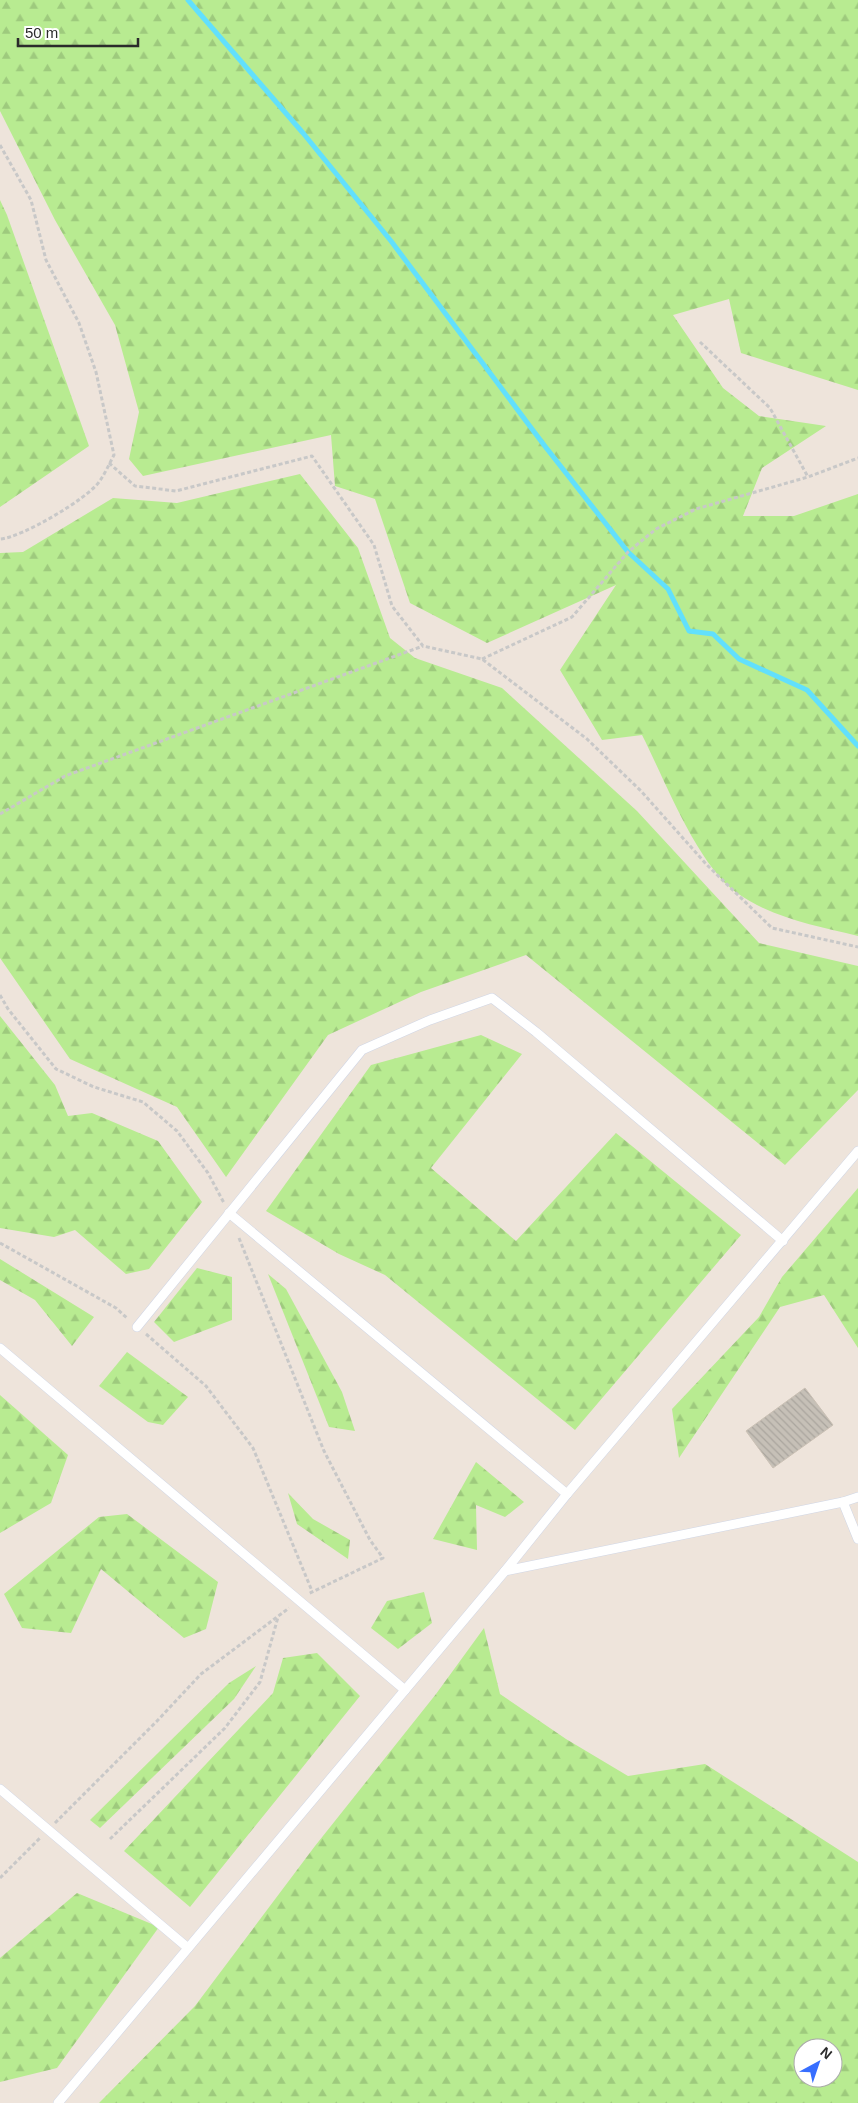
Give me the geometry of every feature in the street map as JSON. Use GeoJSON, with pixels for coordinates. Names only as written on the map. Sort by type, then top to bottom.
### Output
{"type":"FeatureCollection","features":[{"type":"Feature","properties":{"kind":"lane"},"geometry":{"type":"LineString","coordinates":[[137,1327],[362,1050],[430,1020],[492,998],[543,1038],[783,1241]]}},
{"type":"Feature","properties":{"kind":"lane"},"geometry":{"type":"LineString","coordinates":[[58,2103],[505,1571],[567,1494],[858,1151]]}},
{"type":"Feature","properties":{"kind":"lane"},"geometry":{"type":"LineString","coordinates":[[229,1213],[567,1494]]}},
{"type":"Feature","properties":{"kind":"lane"},"geometry":{"type":"LineString","coordinates":[[0,1348],[404,1690]]}},
{"type":"Feature","properties":{"kind":"lane"},"geometry":{"type":"LineString","coordinates":[[505,1571],[844,1502],[858,1497]]}},
{"type":"Feature","properties":{"kind":"lane"},"geometry":{"type":"LineString","coordinates":[[844,1502],[858,1539]]}},
{"type":"Feature","properties":{"kind":"lane"},"geometry":{"type":"LineString","coordinates":[[0,1789],[188,1948]]}},
{"type":"Feature","properties":{"kind":"path"},"geometry":{"type":"LineString","coordinates":[[0,145],[31,200],[46,260],[80,322],[96,372],[114,455],[98,484],[50,519],[8,539],[0,539]]}},
{"type":"Feature","properties":{"kind":"path"},"geometry":{"type":"LineString","coordinates":[[700,342],[770,408],[808,477]]}},
{"type":"Feature","properties":{"kind":"path"},"geometry":{"type":"LineString","coordinates":[[109,464],[135,486],[176,491],[312,456],[374,545],[392,606],[423,646]]}},
{"type":"Feature","properties":{"kind":"path"},"geometry":{"type":"LineString","coordinates":[[482,659],[572,617],[628,552],[656,529],[696,509],[808,477],[858,458]]}},
{"type":"Feature","properties":{"kind":"path"},"geometry":{"type":"LineString","coordinates":[[0,814],[65,776],[423,646],[482,659],[587,739],[641,790],[707,865],[772,928],[858,947]]}},
{"type":"Feature","properties":{"kind":"path"},"geometry":{"type":"LineString","coordinates":[[0,995],[8,1009],[56,1069],[94,1087],[143,1102],[177,1131],[208,1173],[229,1213],[324,1451],[370,1540],[383,1558],[305,1596]]}},
{"type":"Feature","properties":{"kind":"path"},"geometry":{"type":"LineString","coordinates":[[0,1242],[116,1308],[206,1386],[253,1448],[312,1592]]}},
{"type":"Feature","properties":{"kind":"path"},"geometry":{"type":"LineString","coordinates":[[53,1824],[157,1721],[201,1674],[292,1606]]}},
{"type":"Feature","properties":{"kind":"path"},"geometry":{"type":"LineString","coordinates":[[110,1839],[225,1728],[260,1682],[278,1616]]}},
{"type":"Feature","properties":{"kind":"path"},"geometry":{"type":"LineString","coordinates":[[0,1878],[46,1831]]}},
{"type":"Feature","properties":{"kind":"green space"},"geometry":{"type":"Polygon","coordinates":[[[0,0],[858,0],[858,390],[741,353],[729,299],[673,315],[723,388],[759,416],[826,426],[762,468],[743,516],[794,516],[858,494],[858,936],[811,925],[780,915],[751,902],[737,893],[722,880],[695,843],[642,735],[602,740],[560,670],[616,585],[487,643],[410,603],[375,499],[335,486],[331,435],[143,476],[129,459],[139,412],[115,325],[55,220],[0,111],[0,0]]]}},
{"type":"Feature","properties":{"kind":"green space"},"geometry":{"type":"Polygon","coordinates":[[[0,200],[89,446],[0,507],[0,200]]]}},
{"type":"Feature","properties":{"kind":"green space"},"geometry":{"type":"Polygon","coordinates":[[[300,474],[358,548],[390,638],[415,658],[502,688],[637,811],[759,943],[858,966],[858,1090],[785,1165],[526,955],[421,992],[328,1035],[226,1177],[177,1107],[70,1059],[0,958],[0,553],[23,552],[113,498],[177,503],[300,474]]]}},
{"type":"Feature","properties":{"kind":"green space"},"geometry":{"type":"Polygon","coordinates":[[[0,1016],[55,1085],[68,1116],[92,1113],[158,1141],[202,1202],[149,1269],[126,1274],[75,1230],[54,1237],[0,1228],[0,1016]]]}},
{"type":"Feature","properties":{"kind":"green space"},"geometry":{"type":"Polygon","coordinates":[[[481,1035],[522,1054],[431,1168],[516,1241],[616,1133],[741,1235],[575,1430],[385,1275],[339,1254],[266,1211],[371,1065],[481,1035]]]}},
{"type":"Feature","properties":{"kind":"green space"},"geometry":{"type":"Polygon","coordinates":[[[858,1188],[858,1348],[824,1295],[780,1307],[679,1458],[672,1409],[759,1317],[782,1277],[858,1188]]]}},
{"type":"Feature","properties":{"kind":"green space"},"geometry":{"type":"Polygon","coordinates":[[[0,1259],[94,1317],[72,1346],[35,1300],[0,1280],[0,1259]]]}},
{"type":"Feature","properties":{"kind":"green space"},"geometry":{"type":"Polygon","coordinates":[[[197,1268],[232,1277],[232,1320],[174,1342],[154,1322],[197,1268]]]}},
{"type":"Feature","properties":{"kind":"green space"},"geometry":{"type":"Polygon","coordinates":[[[268,1274],[286,1289],[342,1392],[355,1431],[329,1427],[268,1274]]]}},
{"type":"Feature","properties":{"kind":"green space"},"geometry":{"type":"Polygon","coordinates":[[[127,1352],[188,1397],[163,1425],[148,1422],[99,1386],[127,1352]]]}},
{"type":"Feature","properties":{"kind":"green space"},"geometry":{"type":"Polygon","coordinates":[[[0,1395],[68,1455],[51,1503],[0,1533],[0,1395]]]}},
{"type":"Feature","properties":{"kind":"green space"},"geometry":{"type":"Polygon","coordinates":[[[476,1462],[524,1502],[505,1517],[476,1505],[477,1550],[433,1539],[476,1462]]]}},
{"type":"Feature","properties":{"kind":"green space"},"geometry":{"type":"Polygon","coordinates":[[[288,1493],[313,1519],[350,1540],[348,1559],[297,1524],[288,1493]]]}},
{"type":"Feature","properties":{"kind":"green space"},"geometry":{"type":"Polygon","coordinates":[[[127,1514],[218,1582],[206,1629],[184,1638],[101,1569],[71,1633],[22,1628],[4,1594],[99,1517],[127,1514]]]}},
{"type":"Feature","properties":{"kind":"green space"},"geometry":{"type":"Polygon","coordinates":[[[424,1592],[432,1623],[398,1649],[371,1628],[387,1601],[424,1592]]]}},
{"type":"Feature","properties":{"kind":"green space"},"geometry":{"type":"Polygon","coordinates":[[[484,1628],[500,1694],[566,1739],[628,1776],[705,1764],[858,1862],[858,2103],[99,2103],[195,2006],[315,1846],[436,1694],[484,1628]]]}},
{"type":"Feature","properties":{"kind":"green space"},"geometry":{"type":"Polygon","coordinates":[[[317,1653],[360,1696],[190,1907],[124,1851],[273,1693],[283,1658],[317,1653]]]}},
{"type":"Feature","properties":{"kind":"green space"},"geometry":{"type":"Polygon","coordinates":[[[256,1666],[234,1699],[100,1828],[90,1820],[229,1683],[256,1666]]]}},
{"type":"Feature","properties":{"kind":"green space"},"geometry":{"type":"Polygon","coordinates":[[[77,1893],[159,1927],[57,2068],[0,2082],[0,1958],[77,1893]]]}},
{"type":"Feature","properties":{"kind":"building"},"geometry":{"type":"Polygon","coordinates":[[[805,1388],[833,1425],[773,1468],[746,1431],[805,1388]]]}},
{"type":"Feature","properties":{"kind":"waterway"},"geometry":{"type":"LineString","coordinates":[[188,0],[303,133],[391,241],[544,445],[628,552],[668,589],[689,631],[713,634],[739,659],[807,690],[858,746]]}}]}
